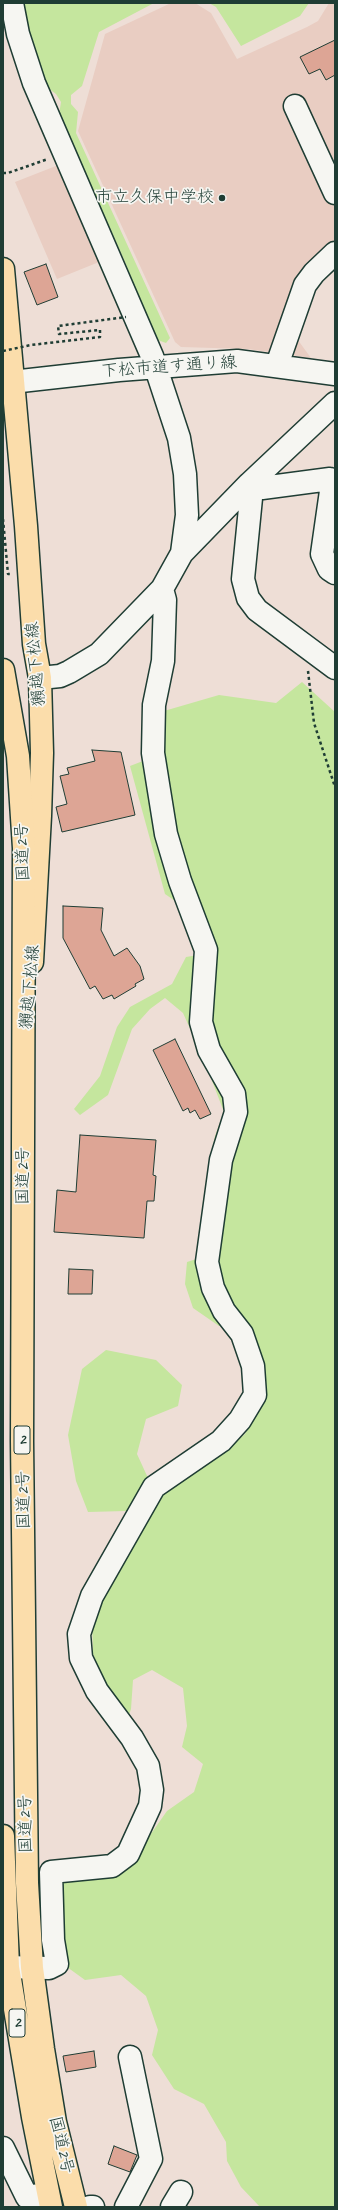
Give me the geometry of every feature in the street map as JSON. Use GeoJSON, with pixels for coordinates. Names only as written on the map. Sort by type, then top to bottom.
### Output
{"type":"FeatureCollection","features":[{"type":"Feature","properties":{"kind":"main road","name":"獺越下松線"},"geometry":{"type":"LineString","coordinates":[[3,269],[8,383],[34,644],[40,678],[42,753],[36,914],[24,1060]]}},
{"type":"Feature","properties":{"kind":"main road","name":"国道2号"},"geometry":{"type":"LineString","coordinates":[[3,670],[18,756],[24,848],[22,1441],[27,1876],[32,1968],[43,2049],[55,2122],[76,2207]]}},
{"type":"Feature","properties":{"kind":"main road","name":"国道2号"},"geometry":{"type":"LineString","coordinates":[[3,1836],[6,1967],[49,2200]]}},
{"type":"Feature","properties":{"kind":"street"},"geometry":{"type":"LineString","coordinates":[[12,3],[18,34],[34,83],[135,313],[156,367],[179,438],[185,474],[187,515],[182,553]]}},
{"type":"Feature","properties":{"kind":"street"},"geometry":{"type":"LineString","coordinates":[[295,106],[335,193]]}},
{"type":"Feature","properties":{"kind":"street"},"geometry":{"type":"LineString","coordinates":[[277,365],[305,285],[314,273],[335,253]]}},
{"type":"Feature","properties":{"kind":"street","name":"下松市道す通り線"},"geometry":{"type":"LineString","coordinates":[[8,383],[156,367],[237,361],[277,365],[335,374]]}},
{"type":"Feature","properties":{"kind":"street"},"geometry":{"type":"LineString","coordinates":[[40,678],[60,676],[99,654],[162,589],[182,553],[249,484],[335,404]]}},
{"type":"Feature","properties":{"kind":"street"},"geometry":{"type":"LineString","coordinates":[[249,484],[262,488],[332,480],[322,554],[329,569],[335,573]]}},
{"type":"Feature","properties":{"kind":"street"},"geometry":{"type":"LineString","coordinates":[[249,484],[251,498],[243,579],[248,598],[257,610],[335,668]]}},
{"type":"Feature","properties":{"kind":"street"},"geometry":{"type":"LineString","coordinates":[[6,1967],[49,1968],[57,1964],[53,1940],[51,1872],[112,1866],[128,1854],[150,1806],[152,1790],[148,1766],[132,1738],[97,1691],[80,1658],[79,1634],[92,1596],[154,1486],[221,1441],[240,1420],[255,1395],[253,1366],[242,1334],[224,1311],[214,1288],[206,1262],[221,1160],[236,1112],[234,1094],[209,1050],[201,1022],[206,950],[180,881],[166,834],[153,753],[154,705],[163,661],[165,600],[162,589]]}},
{"type":"Feature","properties":{"kind":"street"},"geometry":{"type":"LineString","coordinates":[[126,2207],[151,2159],[130,2057]]}},
{"type":"Feature","properties":{"kind":"street"},"geometry":{"type":"LineString","coordinates":[[3,2148],[26,2197],[49,2200]]}},
{"type":"Feature","properties":{"kind":"path"},"geometry":{"type":"LineString","coordinates":[[3,173],[8,173],[64,153]]}},
{"type":"Feature","properties":{"kind":"path"},"geometry":{"type":"LineString","coordinates":[[3,351],[31,345],[100,337],[100,330],[59,334],[58,326],[126,317]]}},
{"type":"Feature","properties":{"kind":"path"},"geometry":{"type":"LineString","coordinates":[[3,519],[8,574]]}},
{"type":"Feature","properties":{"kind":"path"},"geometry":{"type":"LineString","coordinates":[[306,647],[314,723],[335,787]]}},
{"type":"Feature","properties":{"kind":"shaded area","name":"市立久保中学校"},"geometry":{"type":"Polygon","coordinates":[[[171,3],[195,3],[211,13],[237,59],[318,21],[329,3],[335,3],[335,266],[311,287],[295,336],[311,358],[248,349],[181,347],[175,342],[78,131],[105,34],[171,3]]]}},
{"type":"Feature","properties":{"kind":"shaded area","name":"市立久保中学校"},"geometry":{"type":"Polygon","coordinates":[[[61,164],[104,260],[57,279],[15,182],[61,164]]]}},
{"type":"Feature","properties":{"kind":"green space"},"geometry":{"type":"Polygon","coordinates":[[[20,3],[154,3],[99,32],[82,86],[71,95],[71,104],[78,112],[76,133],[170,338],[166,343],[155,339],[125,262],[59,115],[61,102],[56,94],[48,88],[26,34],[20,3]]]}},
{"type":"Feature","properties":{"kind":"green space"},"geometry":{"type":"Polygon","coordinates":[[[209,3],[309,3],[300,16],[241,46],[216,7],[209,3]]]}},
{"type":"Feature","properties":{"kind":"green space"},"geometry":{"type":"Polygon","coordinates":[[[302,682],[335,712],[335,2207],[260,2207],[241,2187],[227,2161],[226,2142],[204,2104],[174,2089],[152,2055],[158,2030],[146,1996],[121,1975],[85,1980],[67,1967],[59,1885],[77,1877],[110,1878],[129,1865],[167,1811],[194,1792],[203,1764],[182,1747],[187,1726],[183,1688],[152,1670],[133,1680],[131,1709],[128,1718],[109,1694],[93,1654],[92,1620],[135,1530],[126,1511],[88,1512],[76,1481],[68,1435],[82,1369],[106,1350],[156,1360],[182,1385],[178,1406],[146,1419],[137,1454],[148,1478],[167,1485],[220,1455],[245,1434],[262,1392],[247,1331],[219,1326],[193,1308],[185,1284],[187,1262],[215,1253],[209,1166],[215,1136],[224,1112],[204,1060],[183,1013],[165,998],[150,1009],[132,1029],[108,1095],[80,1115],[74,1109],[100,1076],[117,1027],[130,1007],[172,984],[186,957],[211,953],[197,916],[165,894],[130,766],[161,754],[164,711],[219,695],[276,703],[302,682]]]}},
{"type":"Feature","properties":{"kind":"building"},"geometry":{"type":"Polygon","coordinates":[[[335,40],[335,75],[326,80],[320,69],[309,74],[300,57],[335,40]]]}},
{"type":"Feature","properties":{"kind":"building"},"geometry":{"type":"Polygon","coordinates":[[[46,264],[58,297],[37,305],[24,272],[46,264]]]}},
{"type":"Feature","properties":{"kind":"building"},"geometry":{"type":"Polygon","coordinates":[[[92,750],[121,752],[135,815],[62,832],[56,807],[67,804],[60,776],[69,774],[67,768],[95,761],[92,750]]]}},
{"type":"Feature","properties":{"kind":"building"},"geometry":{"type":"Polygon","coordinates":[[[63,906],[103,908],[101,930],[114,956],[127,948],[140,966],[144,979],[135,984],[136,986],[114,999],[112,995],[103,999],[95,986],[90,989],[63,938],[63,906]]]}},
{"type":"Feature","properties":{"kind":"building"},"geometry":{"type":"Polygon","coordinates":[[[175,1039],[211,1114],[200,1119],[195,1110],[190,1113],[188,1108],[183,1111],[153,1050],[175,1039]]]}},
{"type":"Feature","properties":{"kind":"building"},"geometry":{"type":"Polygon","coordinates":[[[80,1135],[156,1140],[153,1175],[156,1176],[154,1201],[147,1201],[144,1238],[54,1232],[57,1190],[76,1192],[80,1135]]]}},
{"type":"Feature","properties":{"kind":"building"},"geometry":{"type":"Polygon","coordinates":[[[69,1269],[93,1270],[92,1294],[68,1294],[69,1269]]]}},
{"type":"Feature","properties":{"kind":"building"},"geometry":{"type":"Polygon","coordinates":[[[94,2051],[96,2067],[66,2072],[63,2056],[94,2051]]]}},
{"type":"Feature","properties":{"kind":"building"},"geometry":{"type":"Polygon","coordinates":[[[114,2146],[137,2155],[130,2172],[108,2164],[114,2146]]]}},
{"type":"Feature","properties":{"kind":"place","name":"市立久保中学校"},"geometry":{"type":"Point","coordinates":[222,198]}}]}
